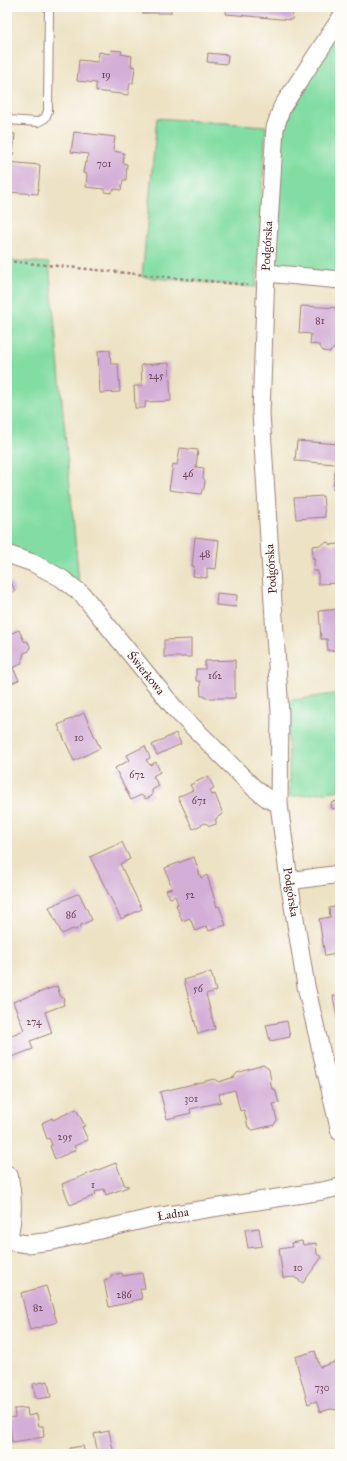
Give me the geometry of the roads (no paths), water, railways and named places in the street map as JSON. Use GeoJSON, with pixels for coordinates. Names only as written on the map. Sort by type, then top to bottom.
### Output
{"type":"FeatureCollection","features":[{"type":"Feature","properties":{"kind":"street","name":"Podgórska"},"geometry":{"type":"LineString","coordinates":[[340,19],[282,107],[275,128],[265,279],[261,413],[280,712],[279,804],[289,881],[306,986],[340,1132]]}},
{"type":"Feature","properties":{"kind":"street"},"geometry":{"type":"LineString","coordinates":[[265,279],[340,280]]}},
{"type":"Feature","properties":{"kind":"street","name":"Świerkowa"},"geometry":{"type":"LineString","coordinates":[[7,554],[33,563],[61,578],[82,594],[176,710],[254,788],[268,799],[279,804]]}},
{"type":"Feature","properties":{"kind":"street"},"geometry":{"type":"LineString","coordinates":[[289,881],[340,874]]}},
{"type":"Feature","properties":{"kind":"street"},"geometry":{"type":"LineString","coordinates":[[7,1176],[10,1190],[11,1214],[7,1235]]}},
{"type":"Feature","properties":{"kind":"street","name":"Ładna"},"geometry":{"type":"LineString","coordinates":[[7,1241],[27,1244],[53,1241],[155,1217],[340,1187]]}},
{"type":"Feature","properties":{"kind":"lane"},"geometry":{"type":"LineString","coordinates":[[7,120],[38,122],[45,118],[48,111],[49,7]]}}]}
